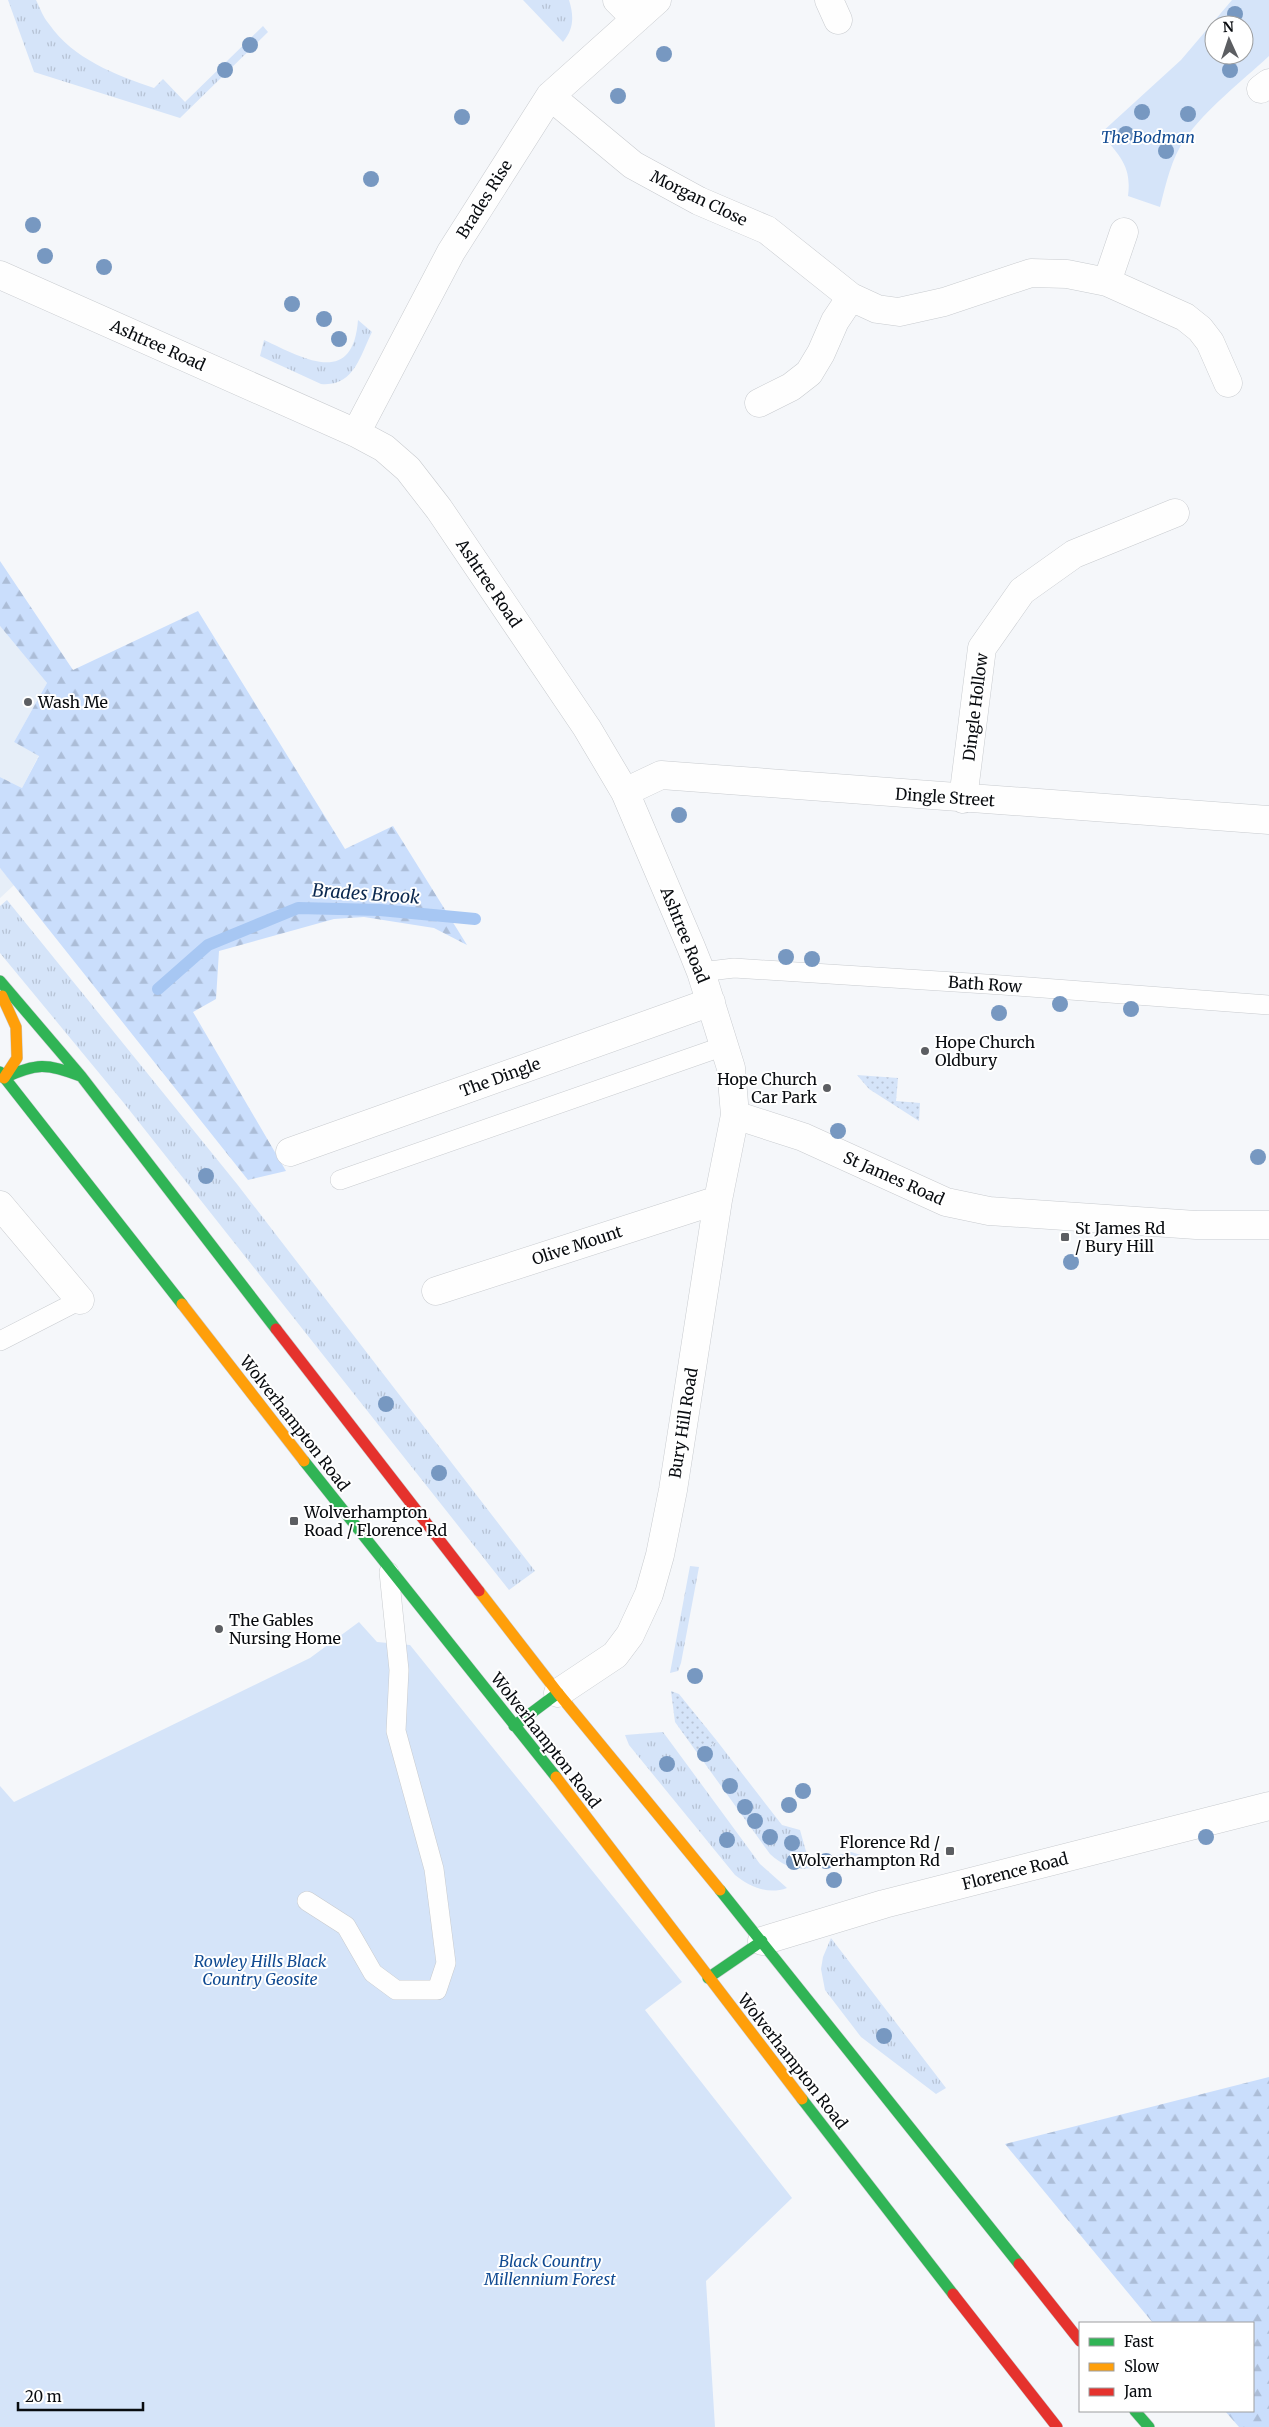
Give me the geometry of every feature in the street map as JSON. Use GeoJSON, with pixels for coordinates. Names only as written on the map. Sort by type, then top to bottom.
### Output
{"type":"FeatureCollection","features":[{"type":"Feature","properties":{"kind":"highway"},"geometry":{"type":"LineString","coordinates":[[0,981],[81,1076],[558,1693],[762,1941],[1079,2341]]}},
{"type":"Feature","properties":{"kind":"highway"},"geometry":{"type":"LineString","coordinates":[[0,993],[16,1027],[17,1058],[2,1075]]}},
{"type":"Feature","properties":{"kind":"highway"},"geometry":{"type":"LineString","coordinates":[[2,1075],[30,1065],[52,1065],[81,1076]]}},
{"type":"Feature","properties":{"kind":"highway","name":"Wolverhampton Road"},"geometry":{"type":"LineString","coordinates":[[2,1075],[389,1570],[558,1780],[1048,2424]]}},
{"type":"Feature","properties":{"kind":"highway"},"geometry":{"type":"LineString","coordinates":[[514,1726],[558,1693]]}},
{"type":"Feature","properties":{"kind":"highway"},"geometry":{"type":"LineString","coordinates":[[708,1978],[762,1941]]}},
{"type":"Feature","properties":{"kind":"highway"},"geometry":{"type":"LineString","coordinates":[[1136,2412],[1149,2427]]}},
{"type":"Feature","properties":{"kind":"street"},"geometry":{"type":"LineString","coordinates":[[617,0],[636,19]]}},
{"type":"Feature","properties":{"kind":"street","name":"Brades Rise"},"geometry":{"type":"LineString","coordinates":[[356,433],[451,252],[550,96],[657,0]]}},
{"type":"Feature","properties":{"kind":"street","name":"Morgan Close"},"geometry":{"type":"LineString","coordinates":[[550,96],[633,165],[699,201],[767,230],[851,297],[877,309],[900,312],[944,302],[1031,273],[1066,274],[1107,282],[1185,317],[1200,329],[1210,342],[1228,383]]}},
{"type":"Feature","properties":{"kind":"street"},"geometry":{"type":"LineString","coordinates":[[1107,282],[1124,232]]}},
{"type":"Feature","properties":{"kind":"street","name":"Ashtree Road"},"geometry":{"type":"LineString","coordinates":[[0,276],[356,433],[384,448],[408,469],[438,509],[587,728],[624,792],[701,972],[731,1068],[734,1115]]}},
{"type":"Feature","properties":{"kind":"street"},"geometry":{"type":"LineString","coordinates":[[759,403],[791,387],[809,373],[821,353],[835,321],[851,297]]}},
{"type":"Feature","properties":{"kind":"street","name":"Dingle Hollow"},"geometry":{"type":"LineString","coordinates":[[963,799],[982,648],[1022,591],[1074,554],[1175,513]]}},
{"type":"Feature","properties":{"kind":"street","name":"Dingle Street"},"geometry":{"type":"LineString","coordinates":[[624,792],[661,775],[963,799],[1269,820]]}},
{"type":"Feature","properties":{"kind":"street","name":"The Dingle"},"geometry":{"type":"LineString","coordinates":[[290,1152],[711,1002]]}},
{"type":"Feature","properties":{"kind":"street","name":"Bury Hill Road"},"geometry":{"type":"LineString","coordinates":[[558,1693],[615,1655],[630,1635],[650,1594],[673,1490],[718,1200],[734,1115]]}},
{"type":"Feature","properties":{"kind":"street","name":"St James Road"},"geometry":{"type":"LineString","coordinates":[[734,1115],[803,1136],[946,1202],[989,1211],[1196,1225],[1269,1225]]}},
{"type":"Feature","properties":{"kind":"street","name":"Olive Mount"},"geometry":{"type":"LineString","coordinates":[[436,1291],[718,1200]]}},
{"type":"Feature","properties":{"kind":"street"},"geometry":{"type":"LineString","coordinates":[[0,1205],[80,1300]]}},
{"type":"Feature","properties":{"kind":"street","name":"Florence Road"},"geometry":{"type":"LineString","coordinates":[[762,1941],[884,1904],[1269,1806]]}},
{"type":"Feature","properties":{"kind":"lane","name":"Bath Row"},"geometry":{"type":"LineString","coordinates":[[701,972],[734,968],[1002,985],[1269,1005]]}},
{"type":"Feature","properties":{"kind":"lane"},"geometry":{"type":"LineString","coordinates":[[340,1180],[724,1046]]}},
{"type":"Feature","properties":{"kind":"lane"},"geometry":{"type":"LineString","coordinates":[[0,1342],[80,1300]]}},
{"type":"Feature","properties":{"kind":"lane"},"geometry":{"type":"LineString","coordinates":[[306,1901],[346,1926],[373,1973],[396,1990],[437,1990],[446,1963],[434,1869],[396,1731],[399,1670],[389,1570]]}},
{"type":"Feature","properties":{"kind":"shaded area"},"geometry":{"type":"Polygon","coordinates":[[[0,626],[47,683],[14,742],[39,755],[22,788],[0,777],[0,626]]]}},
{"type":"Feature","properties":{"kind":"shaded area"},"geometry":{"type":"Polygon","coordinates":[[[0,868],[14,885],[0,898],[0,868]]]}},
{"type":"Feature","properties":{"kind":"green space"},"geometry":{"type":"Polygon","coordinates":[[[8,0],[36,0],[45,18],[59,36],[83,56],[110,71],[154,88],[163,79],[185,102],[263,26],[268,32],[180,118],[34,72],[8,0]]]}},
{"type":"Feature","properties":{"kind":"green space"},"geometry":{"type":"Polygon","coordinates":[[[523,0],[569,0],[572,22],[567,37],[563,42],[523,0]]]}},
{"type":"Feature","properties":{"kind":"green space","name":"The Bodman"},"geometry":{"type":"Polygon","coordinates":[[[1232,0],[1269,0],[1269,56],[1214,106],[1185,139],[1173,163],[1160,207],[1128,196],[1128,176],[1123,162],[1101,133],[1181,60],[1204,33],[1204,65],[1254,65],[1254,15],[1219,15],[1232,0]]]}},
{"type":"Feature","properties":{"kind":"green space"},"geometry":{"type":"Polygon","coordinates":[[[358,320],[372,332],[354,368],[341,381],[332,384],[321,384],[260,356],[264,340],[310,360],[336,361],[347,354],[354,341],[358,320]]]}},
{"type":"Feature","properties":{"kind":"green space"},"geometry":{"type":"Polygon","coordinates":[[[0,561],[73,670],[198,611],[345,849],[393,826],[467,945],[434,928],[364,917],[334,919],[219,951],[216,999],[193,1012],[286,1171],[248,1180],[0,868],[0,777],[22,788],[39,756],[14,742],[47,683],[0,626],[0,561]]]}},
{"type":"Feature","properties":{"kind":"green space"},"geometry":{"type":"Polygon","coordinates":[[[7,900],[237,1184],[535,1571],[509,1590],[123,1102],[0,953],[0,906],[7,900]]]}},
{"type":"Feature","properties":{"kind":"green space"},"geometry":{"type":"Polygon","coordinates":[[[857,1075],[898,1078],[896,1101],[920,1103],[919,1121],[869,1089],[857,1075]]]}},
{"type":"Feature","properties":{"kind":"green space"},"geometry":{"type":"Polygon","coordinates":[[[690,1566],[699,1567],[681,1663],[678,1671],[670,1673],[690,1566]]]}},
{"type":"Feature","properties":{"kind":"green space","name":"Rowley Hills Black Country Geosite"},"geometry":{"type":"Polygon","coordinates":[[[359,1622],[377,1642],[410,1645],[682,1982],[645,2010],[792,2198],[706,2281],[715,2427],[0,2427],[0,1786],[14,1802],[310,1658],[359,1622]]]}},
{"type":"Feature","properties":{"kind":"green space"},"geometry":{"type":"Polygon","coordinates":[[[671,1691],[679,1694],[717,1741],[698,1754],[675,1722],[671,1691]]]}},
{"type":"Feature","properties":{"kind":"green space"},"geometry":{"type":"Polygon","coordinates":[[[663,1732],[760,1864],[787,1888],[773,1891],[759,1889],[735,1875],[629,1745],[625,1735],[663,1732]]]}},
{"type":"Feature","properties":{"kind":"green space"},"geometry":{"type":"Polygon","coordinates":[[[717,1741],[782,1825],[800,1830],[809,1862],[851,1852],[861,1855],[826,1866],[803,1869],[781,1862],[770,1854],[698,1754],[717,1741]]]}},
{"type":"Feature","properties":{"kind":"green space"},"geometry":{"type":"Polygon","coordinates":[[[831,1938],[946,2088],[936,2094],[861,2037],[825,1990],[821,1969],[823,1957],[831,1938]]]}},
{"type":"Feature","properties":{"kind":"green space"},"geometry":{"type":"Polygon","coordinates":[[[1269,2077],[1269,2427],[1239,2427],[1226,2412],[1254,2412],[1254,2322],[1152,2322],[1005,2144],[1269,2077]]]}},
{"type":"Feature","properties":{"kind":"waterway","name":"Brades Brook"},"geometry":{"type":"LineString","coordinates":[[158,989],[208,945],[298,908],[380,910],[475,919]]}},
{"type":"Feature","properties":{"kind":"traffic: fast"},"geometry":{"type":"LineString","coordinates":[[0,981],[81,1076],[276,1329]]}},
{"type":"Feature","properties":{"kind":"traffic: fast"},"geometry":{"type":"LineString","coordinates":[[4,1078],[33,1067],[42,1066],[80,1076]]}},
{"type":"Feature","properties":{"kind":"traffic: fast"},"geometry":{"type":"LineString","coordinates":[[0,1072],[182,1304]]}},
{"type":"Feature","properties":{"kind":"traffic: fast"},"geometry":{"type":"LineString","coordinates":[[304,1461],[556,1777]]}},
{"type":"Feature","properties":{"kind":"traffic: fast"},"geometry":{"type":"LineString","coordinates":[[514,1726],[558,1693]]}},
{"type":"Feature","properties":{"kind":"traffic: fast"},"geometry":{"type":"LineString","coordinates":[[720,1890],[1019,2264]]}},
{"type":"Feature","properties":{"kind":"traffic: fast"},"geometry":{"type":"LineString","coordinates":[[708,1978],[762,1941]]}},
{"type":"Feature","properties":{"kind":"traffic: fast"},"geometry":{"type":"LineString","coordinates":[[802,2099],[953,2294]]}},
{"type":"Feature","properties":{"kind":"traffic: fast"},"geometry":{"type":"LineString","coordinates":[[1136,2412],[1149,2427]]}},
{"type":"Feature","properties":{"kind":"traffic: slow"},"geometry":{"type":"LineString","coordinates":[[2,996],[16,1027],[17,1058],[4,1078]]}},
{"type":"Feature","properties":{"kind":"traffic: slow"},"geometry":{"type":"LineString","coordinates":[[182,1304],[304,1461]]}},
{"type":"Feature","properties":{"kind":"traffic: slow"},"geometry":{"type":"LineString","coordinates":[[479,1591],[558,1693],[720,1890]]}},
{"type":"Feature","properties":{"kind":"traffic: slow"},"geometry":{"type":"LineString","coordinates":[[556,1777],[802,2099]]}},
{"type":"Feature","properties":{"kind":"traffic: jam"},"geometry":{"type":"LineString","coordinates":[[276,1329],[479,1591]]}},
{"type":"Feature","properties":{"kind":"traffic: jam"},"geometry":{"type":"LineString","coordinates":[[1019,2264],[1079,2340]]}},
{"type":"Feature","properties":{"kind":"traffic: jam"},"geometry":{"type":"LineString","coordinates":[[953,2294],[1057,2427]]}},
{"type":"Feature","properties":{"kind":"place","name":"Wash Me"},"geometry":{"type":"Point","coordinates":[28,702]}},
{"type":"Feature","properties":{"kind":"place","name":"Hope Church Oldbury"},"geometry":{"type":"Point","coordinates":[925,1051]}},
{"type":"Feature","properties":{"kind":"place","name":"Hope Church Car Park"},"geometry":{"type":"Point","coordinates":[827,1088]}},
{"type":"Feature","properties":{"kind":"place","name":"St James Rd / Bury Hill"},"geometry":{"type":"Point","coordinates":[1065,1237]}},
{"type":"Feature","properties":{"kind":"place","name":"Wolverhampton Road / Florence Rd"},"geometry":{"type":"Point","coordinates":[294,1521]}},
{"type":"Feature","properties":{"kind":"place","name":"The Gables Nursing Home"},"geometry":{"type":"Point","coordinates":[219,1629]}},
{"type":"Feature","properties":{"kind":"place","name":"Florence Rd / Wolverhampton Rd"},"geometry":{"type":"Point","coordinates":[950,1851]}},
{"type":"Feature","properties":{"kind":"park label","name":"Black Country Millennium Forest"},"geometry":{"type":"Point","coordinates":[550,2270]}}]}
